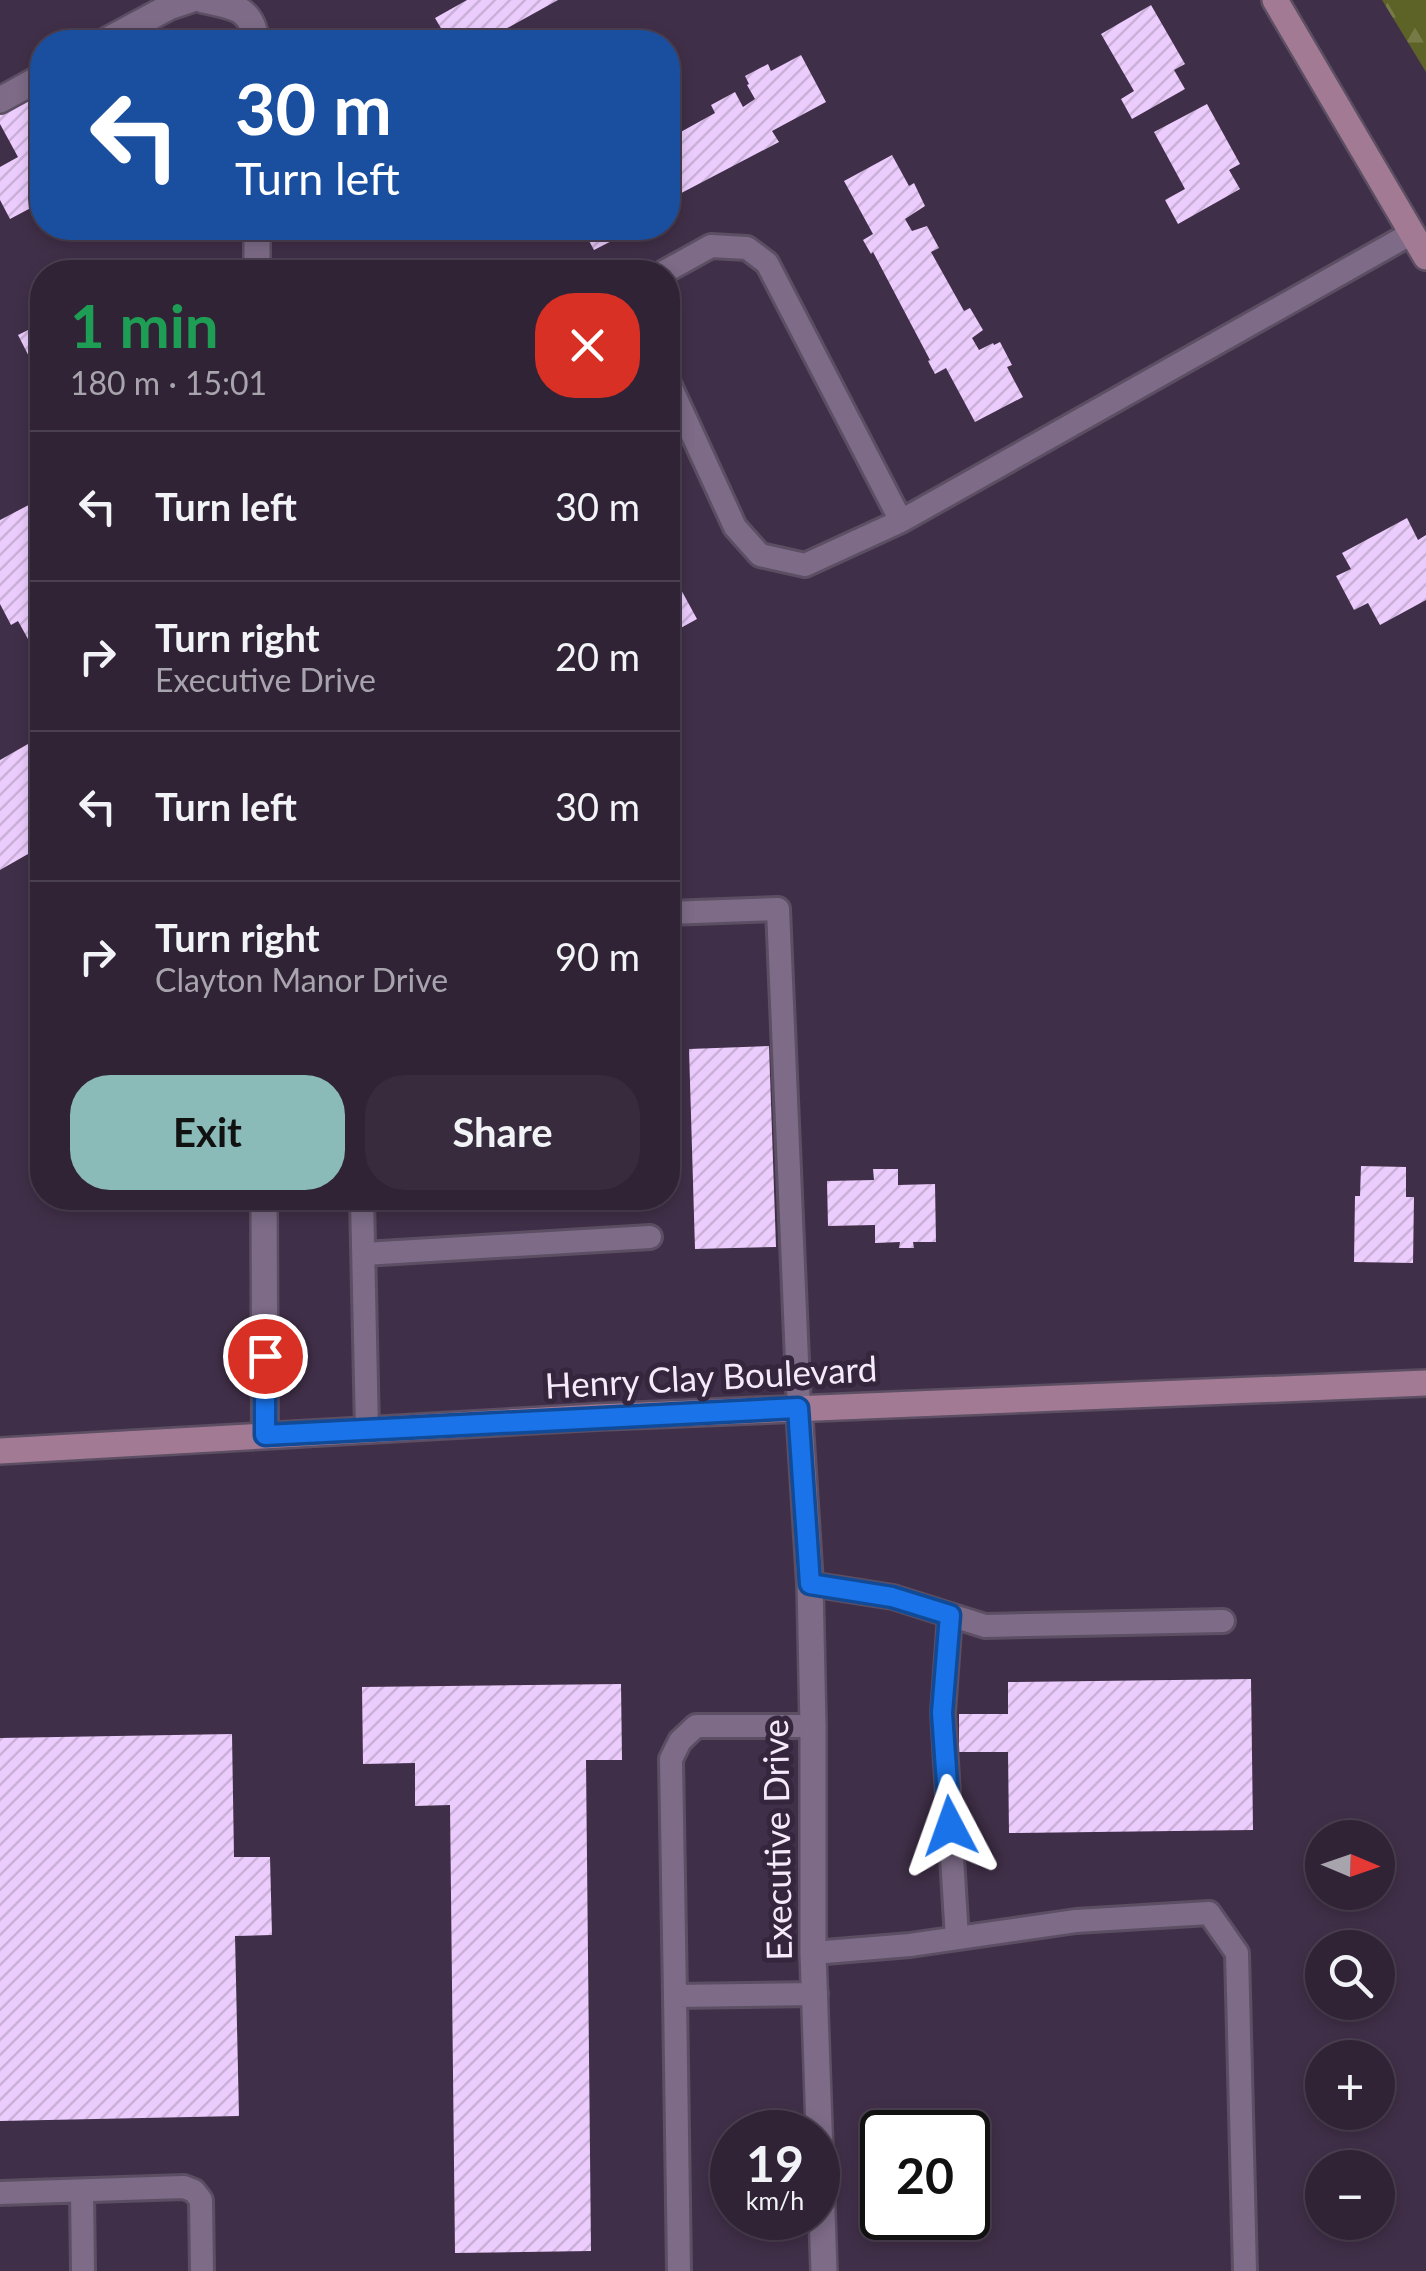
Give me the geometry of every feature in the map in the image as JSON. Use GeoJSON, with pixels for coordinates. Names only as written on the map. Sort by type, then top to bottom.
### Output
{"type":"FeatureCollection","features":[{"type":"Feature","properties":{"kind":"main road"},"geometry":{"type":"LineString","coordinates":[[1275,0],[1426,257]]}},
{"type":"Feature","properties":{"kind":"main road","name":"Henry Clay Boulevard"},"geometry":{"type":"LineString","coordinates":[[0,1450],[798,1408],[1426,1382]]}},
{"type":"Feature","properties":{"kind":"street"},"geometry":{"type":"LineString","coordinates":[[126,30],[190,0]]}},
{"type":"Feature","properties":{"kind":"street"},"geometry":{"type":"LineString","coordinates":[[203,0],[238,8],[252,22],[254,30]]}},
{"type":"Feature","properties":{"kind":"street"},"geometry":{"type":"LineString","coordinates":[[0,100],[30,83]]}},
{"type":"Feature","properties":{"kind":"street"},"geometry":{"type":"LineString","coordinates":[[264,1210],[265,1435]]}},
{"type":"Feature","properties":{"kind":"street","name":"Executive Drive"},"geometry":{"type":"LineString","coordinates":[[798,1408],[810,1584],[813,1953],[824,2271]]}},
{"type":"Feature","properties":{"kind":"lane"},"geometry":{"type":"LineString","coordinates":[[680,408],[735,527],[760,555],[806,566],[902,521],[1412,233]]}},
{"type":"Feature","properties":{"kind":"lane"},"geometry":{"type":"LineString","coordinates":[[680,263],[710,246],[748,248],[768,263],[902,521]]}},
{"type":"Feature","properties":{"kind":"lane"},"geometry":{"type":"LineString","coordinates":[[680,913],[778,909],[798,1408]]}},
{"type":"Feature","properties":{"kind":"lane"},"geometry":{"type":"LineString","coordinates":[[362,1210],[367,1430]]}},
{"type":"Feature","properties":{"kind":"lane"},"geometry":{"type":"LineString","coordinates":[[364,1254],[650,1237]]}},
{"type":"Feature","properties":{"kind":"lane"},"geometry":{"type":"LineString","coordinates":[[810,1584],[892,1597],[985,1626],[1223,1621]]}},
{"type":"Feature","properties":{"kind":"lane"},"geometry":{"type":"LineString","coordinates":[[950,1615],[942,1713],[957,1938]]}},
{"type":"Feature","properties":{"kind":"lane"},"geometry":{"type":"LineString","coordinates":[[679,2271],[672,1759],[680,1740],[696,1726],[813,1726]]}},
{"type":"Feature","properties":{"kind":"lane"},"geometry":{"type":"LineString","coordinates":[[813,1953],[1076,1921],[1209,1914],[1237,1952],[1245,2271]]}},
{"type":"Feature","properties":{"kind":"lane"},"geometry":{"type":"LineString","coordinates":[[676,1996],[816,1994]]}},
{"type":"Feature","properties":{"kind":"lane"},"geometry":{"type":"LineString","coordinates":[[0,2193],[184,2187],[201,2200],[202,2271]]}},
{"type":"Feature","properties":{"kind":"lane"},"geometry":{"type":"LineString","coordinates":[[82,2191],[83,2271]]}},
{"type":"Feature","properties":{"kind":"green space"},"geometry":{"type":"Polygon","coordinates":[[[1382,0],[1426,0],[1426,72],[1382,0]]]}},
{"type":"Feature","properties":{"kind":"building"},"geometry":{"type":"Polygon","coordinates":[[[467,0],[558,0],[504,30],[442,30],[435,18],[467,0]]]}},
{"type":"Feature","properties":{"kind":"building"},"geometry":{"type":"Polygon","coordinates":[[[1151,5],[1185,64],[1174,70],[1185,89],[1132,119],[1121,99],[1134,91],[1101,34],[1151,5]]]}},
{"type":"Feature","properties":{"kind":"building"},"geometry":{"type":"Polygon","coordinates":[[[801,55],[826,102],[772,131],[779,142],[680,194],[680,132],[715,113],[711,105],[735,92],[743,107],[755,99],[745,76],[768,64],[771,71],[801,55]]]}},
{"type":"Feature","properties":{"kind":"building"},"geometry":{"type":"Polygon","coordinates":[[[30,98],[30,208],[10,219],[0,200],[0,167],[18,157],[0,124],[0,114],[30,98]]]}},
{"type":"Feature","properties":{"kind":"building"},"geometry":{"type":"Polygon","coordinates":[[[1207,104],[1240,164],[1229,170],[1240,189],[1178,224],[1165,200],[1185,189],[1154,132],[1207,104]]]}},
{"type":"Feature","properties":{"kind":"building"},"geometry":{"type":"Polygon","coordinates":[[[892,155],[909,186],[914,183],[925,206],[905,219],[912,231],[927,226],[939,248],[931,252],[964,311],[970,308],[983,330],[972,338],[979,350],[1000,342],[1012,365],[1007,367],[1023,397],[975,422],[946,368],[935,374],[873,252],[863,240],[873,234],[844,181],[892,155]]]}},
{"type":"Feature","properties":{"kind":"building"},"geometry":{"type":"Polygon","coordinates":[[[589,240],[614,240],[594,250],[589,240]]]}},
{"type":"Feature","properties":{"kind":"building"},"geometry":{"type":"Polygon","coordinates":[[[30,329],[30,358],[18,335],[30,329]]]}},
{"type":"Feature","properties":{"kind":"building"},"geometry":{"type":"Polygon","coordinates":[[[30,504],[28,639],[18,621],[11,625],[0,604],[0,520],[30,504]]]}},
{"type":"Feature","properties":{"kind":"building"},"geometry":{"type":"Polygon","coordinates":[[[1407,518],[1418,540],[1426,535],[1426,600],[1380,625],[1368,603],[1354,610],[1336,576],[1351,569],[1342,553],[1407,518]]]}},
{"type":"Feature","properties":{"kind":"building"},"geometry":{"type":"Polygon","coordinates":[[[680,588],[697,619],[680,628],[680,588]]]}},
{"type":"Feature","properties":{"kind":"building"},"geometry":{"type":"Polygon","coordinates":[[[30,743],[30,853],[0,870],[0,760],[30,743]]]}},
{"type":"Feature","properties":{"kind":"building"},"geometry":{"type":"Polygon","coordinates":[[[769,1046],[776,1247],[695,1249],[689,1049],[769,1046]]]}},
{"type":"Feature","properties":{"kind":"building"},"geometry":{"type":"Polygon","coordinates":[[[1361,1166],[1406,1167],[1406,1197],[1414,1197],[1413,1263],[1354,1262],[1355,1196],[1360,1196],[1361,1166]]]}},
{"type":"Feature","properties":{"kind":"building"},"geometry":{"type":"Polygon","coordinates":[[[873,1169],[898,1169],[898,1185],[935,1184],[936,1242],[913,1242],[914,1248],[899,1248],[900,1242],[875,1243],[875,1225],[828,1226],[827,1181],[874,1180],[873,1169]]]}},
{"type":"Feature","properties":{"kind":"building"},"geometry":{"type":"Polygon","coordinates":[[[1251,1679],[1253,1830],[1009,1833],[1008,1752],[959,1752],[959,1714],[1008,1714],[1008,1682],[1251,1679]]]}},
{"type":"Feature","properties":{"kind":"building"},"geometry":{"type":"Polygon","coordinates":[[[621,1684],[622,1760],[586,1760],[591,2251],[455,2253],[450,1805],[415,1806],[415,1763],[363,1764],[362,1687],[621,1684]]]}},
{"type":"Feature","properties":{"kind":"building"},"geometry":{"type":"Polygon","coordinates":[[[232,1734],[234,1857],[270,1857],[272,1935],[235,1936],[239,2116],[0,2121],[0,1738],[232,1734]]]}},
{"type":"Feature","properties":{"kind":"route"},"geometry":{"type":"LineString","coordinates":[[265,1356],[265,1435],[798,1408],[810,1584],[892,1597],[950,1615],[942,1713],[950,1826]]}}]}
